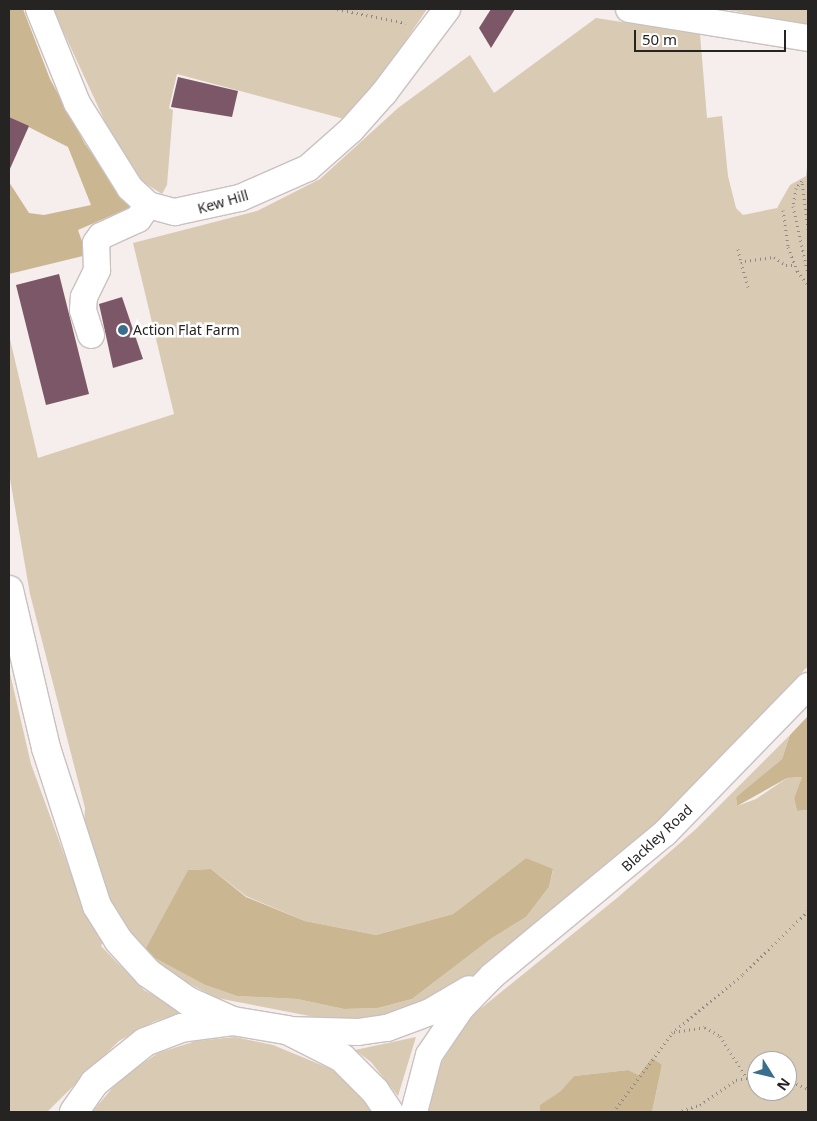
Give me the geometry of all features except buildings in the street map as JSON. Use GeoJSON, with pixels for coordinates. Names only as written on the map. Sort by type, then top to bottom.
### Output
{"type":"FeatureCollection","features":[{"type":"Feature","properties":{"kind":"highway"},"geometry":{"type":"LineString","coordinates":[[9,590],[46,748],[97,906],[118,940],[148,974],[188,1001],[233,1020],[287,1030],[342,1058],[375,1091],[389,1112]]}},
{"type":"Feature","properties":{"kind":"highway"},"geometry":{"type":"LineString","coordinates":[[74,1112],[94,1083],[145,1042],[194,1025],[233,1020]]}},
{"type":"Feature","properties":{"kind":"street"},"geometry":{"type":"LineString","coordinates":[[39,9],[77,103],[130,188],[148,205],[138,219],[101,236],[96,243],[97,270],[84,297],[83,310],[91,335]]}},
{"type":"Feature","properties":{"kind":"street"},"geometry":{"type":"LineString","coordinates":[[629,9],[808,38]]}},
{"type":"Feature","properties":{"kind":"street","name":"Kew Hill"},"geometry":{"type":"LineString","coordinates":[[148,205],[187,212],[240,198],[308,168],[351,130],[441,18]]}},
{"type":"Feature","properties":{"kind":"street","name":"Blackley Road"},"geometry":{"type":"LineString","coordinates":[[414,1112],[421,1075],[434,1045],[450,1022],[492,976],[665,833],[808,686]]}},
{"type":"Feature","properties":{"kind":"street","name":"Blackley Road"},"geometry":{"type":"LineString","coordinates":[[287,1030],[358,1032],[387,1028],[430,1012],[492,976]]}},
{"type":"Feature","properties":{"kind":"path"},"geometry":{"type":"LineString","coordinates":[[337,9],[404,24],[441,18]]}},
{"type":"Feature","properties":{"kind":"path"},"geometry":{"type":"LineString","coordinates":[[808,229],[802,181],[796,188],[793,206],[808,274]]}},
{"type":"Feature","properties":{"kind":"path"},"geometry":{"type":"LineString","coordinates":[[783,210],[795,265],[808,285]]}},
{"type":"Feature","properties":{"kind":"path"},"geometry":{"type":"LineString","coordinates":[[738,249],[748,287]]}},
{"type":"Feature","properties":{"kind":"path"},"geometry":{"type":"LineString","coordinates":[[741,264],[774,257],[786,265],[795,265]]}},
{"type":"Feature","properties":{"kind":"path"},"geometry":{"type":"LineString","coordinates":[[613,1112],[672,1033],[743,974],[808,911]]}},
{"type":"Feature","properties":{"kind":"path"},"geometry":{"type":"LineString","coordinates":[[672,1033],[705,1027],[720,1036],[747,1078],[736,1080],[700,1105],[677,1112]]}},
{"type":"Feature","properties":{"kind":"shaded area"},"geometry":{"type":"Polygon","coordinates":[[[9,9],[23,9],[50,79],[85,144],[131,207],[78,230],[87,255],[9,274],[9,182],[29,213],[44,215],[91,205],[68,147],[9,117],[9,9]]]}},
{"type":"Feature","properties":{"kind":"shaded area"},"geometry":{"type":"Polygon","coordinates":[[[53,9],[427,9],[381,77],[344,119],[177,74],[169,108],[173,110],[167,185],[162,194],[143,182],[107,126],[53,9]]]}},
{"type":"Feature","properties":{"kind":"shaded area"},"geometry":{"type":"Polygon","coordinates":[[[722,9],[808,9],[808,27],[735,11],[722,9]]]}},
{"type":"Feature","properties":{"kind":"shaded area"},"geometry":{"type":"Polygon","coordinates":[[[596,18],[700,34],[707,118],[722,116],[728,176],[736,208],[743,215],[777,208],[790,185],[806,176],[808,159],[808,666],[694,787],[615,860],[473,976],[420,1011],[356,1025],[217,998],[159,968],[132,941],[100,892],[83,841],[85,808],[30,594],[9,473],[9,335],[38,458],[174,414],[133,243],[257,211],[320,179],[398,108],[470,55],[494,93],[596,18]],[[526,858],[453,914],[376,935],[305,921],[246,896],[211,869],[188,870],[145,952],[205,985],[237,996],[297,999],[344,1009],[378,1008],[412,999],[492,938],[526,917],[549,887],[553,870],[526,858]]]}},
{"type":"Feature","properties":{"kind":"shaded area"},"geometry":{"type":"Polygon","coordinates":[[[9,669],[31,764],[76,887],[103,942],[101,946],[144,990],[184,1012],[153,1022],[119,1041],[47,1112],[9,1112],[9,669]]]}},
{"type":"Feature","properties":{"kind":"shaded area"},"geometry":{"type":"Polygon","coordinates":[[[808,716],[808,810],[797,811],[794,798],[802,777],[787,778],[737,806],[736,797],[782,759],[790,735],[808,716]]]}},
{"type":"Feature","properties":{"kind":"shaded area"},"geometry":{"type":"Polygon","coordinates":[[[790,735],[782,759],[736,797],[737,806],[756,799],[787,778],[802,777],[794,798],[797,811],[808,810],[808,1112],[652,1112],[662,1065],[639,1075],[628,1070],[574,1076],[562,1091],[541,1105],[540,1112],[428,1112],[437,1072],[451,1044],[474,1014],[617,898],[696,829],[790,735]]]}},
{"type":"Feature","properties":{"kind":"shaded area"},"geometry":{"type":"Polygon","coordinates":[[[526,858],[553,869],[549,887],[526,917],[492,938],[412,999],[378,1008],[344,1009],[297,999],[237,996],[205,985],[144,952],[188,870],[211,869],[246,897],[305,921],[376,935],[453,914],[526,858]]]}},
{"type":"Feature","properties":{"kind":"shaded area"},"geometry":{"type":"Polygon","coordinates":[[[235,1037],[273,1045],[331,1069],[358,1092],[372,1112],[92,1112],[120,1079],[158,1053],[196,1041],[235,1037]]]}},
{"type":"Feature","properties":{"kind":"shaded area"},"geometry":{"type":"Polygon","coordinates":[[[416,1037],[398,1096],[371,1062],[355,1050],[416,1037]]]}},
{"type":"Feature","properties":{"kind":"shaded area"},"geometry":{"type":"Polygon","coordinates":[[[652,1058],[662,1065],[652,1112],[540,1112],[540,1105],[561,1091],[574,1076],[628,1070],[639,1075],[652,1058]]]}},
{"type":"Feature","properties":{"kind":"place","name":"Action Flat Farm"},"geometry":{"type":"Point","coordinates":[123,330]}}]}
